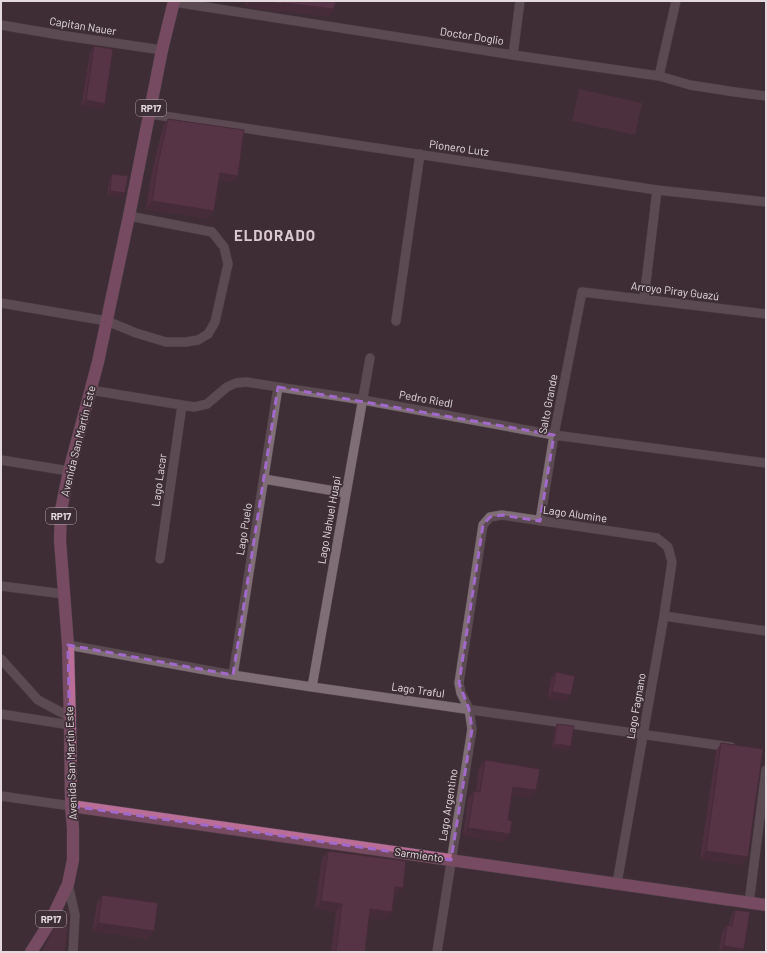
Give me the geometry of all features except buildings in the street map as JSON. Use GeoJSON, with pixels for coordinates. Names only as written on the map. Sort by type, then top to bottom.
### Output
{"type":"FeatureCollection","features":[{"type":"Feature","properties":{"kind":"main road","name":"Avenida San Martín Este"},"geometry":{"type":"LineString","coordinates":[[31,952],[50,922],[68,884],[73,860],[68,645],[60,540],[61,510],[69,471],[107,321],[162,50],[174,2]]}},
{"type":"Feature","properties":{"kind":"main road","name":"Sarmiento"},"geometry":{"type":"LineString","coordinates":[[71,806],[766,905]]}},
{"type":"Feature","properties":{"kind":"street"},"geometry":{"type":"LineString","coordinates":[[513,55],[520,1]]}},
{"type":"Feature","properties":{"kind":"street"},"geometry":{"type":"LineString","coordinates":[[659,76],[676,1]]}},
{"type":"Feature","properties":{"kind":"street","name":"Doctor Doglio"},"geometry":{"type":"LineString","coordinates":[[174,2],[513,55],[659,76],[690,85],[766,96]]}},
{"type":"Feature","properties":{"kind":"street","name":"Capitan Nauer"},"geometry":{"type":"LineString","coordinates":[[1,25],[162,50]]}},
{"type":"Feature","properties":{"kind":"street","name":"Pionero Lutz"},"geometry":{"type":"LineString","coordinates":[[150,114],[657,190],[766,202]]}},
{"type":"Feature","properties":{"kind":"street"},"geometry":{"type":"LineString","coordinates":[[396,321],[420,154]]}},
{"type":"Feature","properties":{"kind":"street"},"geometry":{"type":"LineString","coordinates":[[644,299],[657,190]]}},
{"type":"Feature","properties":{"kind":"street"},"geometry":{"type":"LineString","coordinates":[[1,303],[107,321],[136,333],[166,342],[186,342],[198,340],[208,334],[215,322],[228,264],[224,247],[212,232],[129,216]]}},
{"type":"Feature","properties":{"kind":"street","name":"Arroyo Piray Guazú"},"geometry":{"type":"LineString","coordinates":[[582,292],[766,314]]}},
{"type":"Feature","properties":{"kind":"street","name":"Salto Grande"},"geometry":{"type":"LineString","coordinates":[[540,521],[554,435],[582,292]]}},
{"type":"Feature","properties":{"kind":"street","name":"Lago Nahuel Huapi"},"geometry":{"type":"LineString","coordinates":[[312,687],[370,358]]}},
{"type":"Feature","properties":{"kind":"street","name":"Pedro Riedl"},"geometry":{"type":"LineString","coordinates":[[90,390],[194,407],[207,404],[227,387],[236,383],[246,382],[363,400],[554,435],[766,463]]}},
{"type":"Feature","properties":{"kind":"street","name":"Lago Puelo"},"geometry":{"type":"LineString","coordinates":[[233,675],[278,387]]}},
{"type":"Feature","properties":{"kind":"street","name":"Lago Lacar"},"geometry":{"type":"LineString","coordinates":[[160,559],[182,405]]}},
{"type":"Feature","properties":{"kind":"street"},"geometry":{"type":"LineString","coordinates":[[1,460],[69,471]]}},
{"type":"Feature","properties":{"kind":"street"},"geometry":{"type":"LineString","coordinates":[[264,479],[346,493]]}},
{"type":"Feature","properties":{"kind":"street","name":"Lago Alumine"},"geometry":{"type":"LineString","coordinates":[[469,709],[461,693],[459,683],[483,526],[490,517],[502,514],[657,538]]}},
{"type":"Feature","properties":{"kind":"street","name":"Lago Fagnano"},"geometry":{"type":"LineString","coordinates":[[617,883],[664,616],[672,562],[668,547],[657,538]]}},
{"type":"Feature","properties":{"kind":"street"},"geometry":{"type":"LineString","coordinates":[[1,586],[64,594]]}},
{"type":"Feature","properties":{"kind":"street"},"geometry":{"type":"LineString","coordinates":[[664,616],[766,631]]}},
{"type":"Feature","properties":{"kind":"street","name":"Lago Traful"},"geometry":{"type":"LineString","coordinates":[[68,645],[233,675],[743,749]]}},
{"type":"Feature","properties":{"kind":"street"},"geometry":{"type":"LineString","coordinates":[[1,659],[38,700],[70,721]]}},
{"type":"Feature","properties":{"kind":"street","name":"Lago Argentino"},"geometry":{"type":"LineString","coordinates":[[437,952],[472,729],[469,709]]}},
{"type":"Feature","properties":{"kind":"street"},"geometry":{"type":"LineString","coordinates":[[1,714],[70,721]]}},
{"type":"Feature","properties":{"kind":"street"},"geometry":{"type":"LineString","coordinates":[[749,903],[766,770]]}},
{"type":"Feature","properties":{"kind":"street"},"geometry":{"type":"LineString","coordinates":[[1,796],[71,806]]}},
{"type":"Feature","properties":{"kind":"street"},"geometry":{"type":"LineString","coordinates":[[68,884],[75,915],[73,952]]}},
{"type":"Feature","properties":{"kind":"highlighted area"},"geometry":{"type":"Polygon","coordinates":[[[278,387],[554,435],[540,521],[502,515],[490,517],[483,525],[459,683],[469,709],[472,729],[451,860],[71,806],[68,645],[233,675],[278,387]]]}},
{"type":"Feature","properties":{"kind":"shaded area"},"geometry":{"type":"Polygon","coordinates":[[[579,89],[642,103],[635,135],[572,121],[579,89]]]}},
{"type":"Feature","properties":{"kind":"shaded area"},"geometry":{"type":"Polygon","coordinates":[[[69,911],[65,952],[42,952],[62,912],[69,911]]]}},
{"type":"Feature","properties":{"kind":"district","name":"ELDORADO"},"geometry":{"type":"Point","coordinates":[275,236]}}]}
